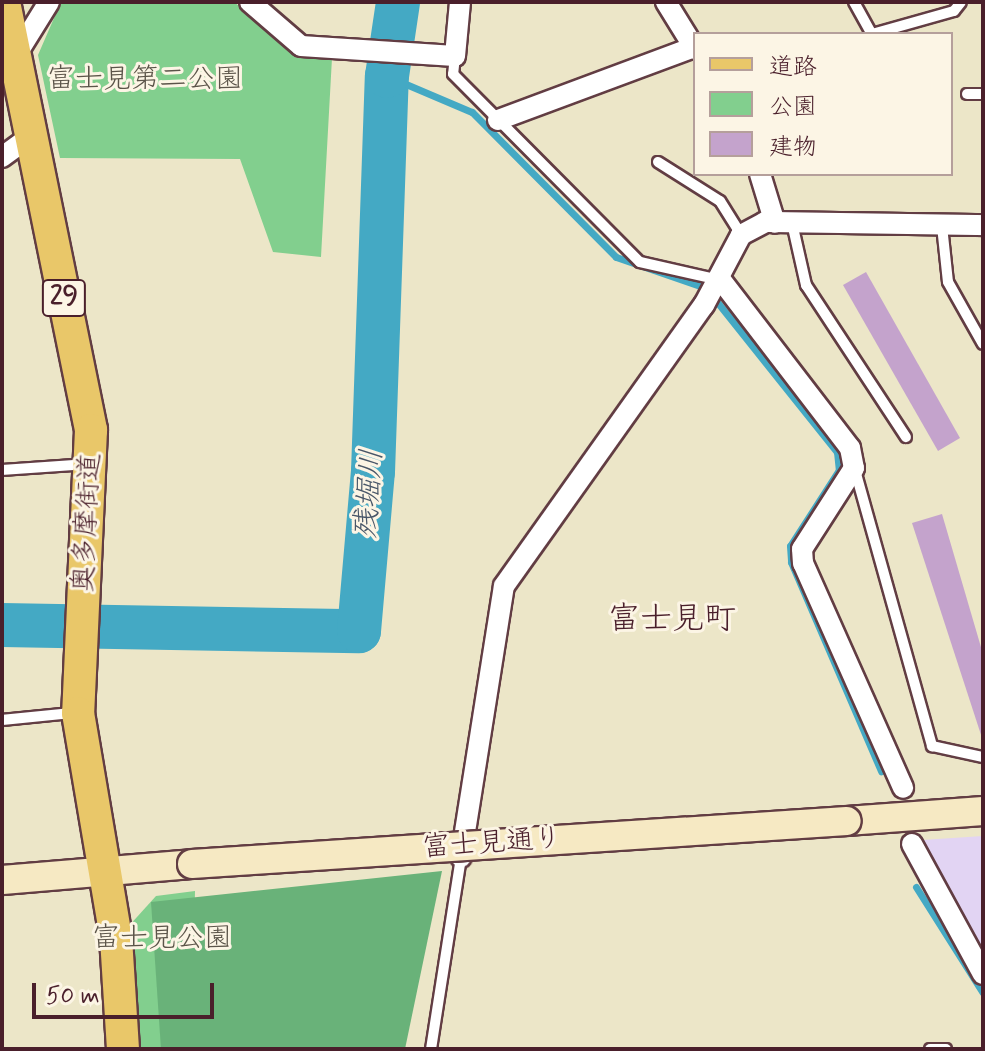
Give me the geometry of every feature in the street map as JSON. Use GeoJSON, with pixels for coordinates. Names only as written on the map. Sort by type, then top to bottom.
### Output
{"type":"FeatureCollection","features":[{"type":"Feature","properties":{"kind":"main road","name":"奥多摩街道"},"geometry":{"type":"LineString","coordinates":[[4,2],[93,463],[78,713],[126,1016],[123,1049]]}},
{"type":"Feature","properties":{"kind":"street"},"geometry":{"type":"LineString","coordinates":[[13,60],[49,2]]}},
{"type":"Feature","properties":{"kind":"street"},"geometry":{"type":"LineString","coordinates":[[250,2],[301,46],[455,56],[460,2]]}},
{"type":"Feature","properties":{"kind":"street"},"geometry":{"type":"LineString","coordinates":[[666,2],[693,46]]}},
{"type":"Feature","properties":{"kind":"street"},"geometry":{"type":"LineString","coordinates":[[498,120],[693,48]]}},
{"type":"Feature","properties":{"kind":"street"},"geometry":{"type":"LineString","coordinates":[[2,157],[30,137]]}},
{"type":"Feature","properties":{"kind":"street"},"geometry":{"type":"LineString","coordinates":[[761,176],[784,223]]}},
{"type":"Feature","properties":{"kind":"street"},"geometry":{"type":"LineString","coordinates":[[461,858],[504,586],[713,292],[741,235],[784,223],[983,225]]}},
{"type":"Feature","properties":{"kind":"street"},"geometry":{"type":"LineString","coordinates":[[713,292],[839,427],[854,468],[802,549],[803,563],[903,788]]}},
{"type":"Feature","properties":{"kind":"street","name":"富士見通り"},"geometry":{"type":"LineString","coordinates":[[2,880],[105,870],[983,811]]}},
{"type":"Feature","properties":{"kind":"street"},"geometry":{"type":"LineString","coordinates":[[912,844],[983,974]]}},
{"type":"Feature","properties":{"kind":"lane"},"geometry":{"type":"LineString","coordinates":[[854,2],[871,32]]}},
{"type":"Feature","properties":{"kind":"lane"},"geometry":{"type":"LineString","coordinates":[[886,32],[906,29],[961,2]]}},
{"type":"Feature","properties":{"kind":"lane"},"geometry":{"type":"LineString","coordinates":[[455,56],[453,74],[640,262],[713,292]]}},
{"type":"Feature","properties":{"kind":"lane"},"geometry":{"type":"LineString","coordinates":[[967,94],[983,94]]}},
{"type":"Feature","properties":{"kind":"lane"},"geometry":{"type":"LineString","coordinates":[[658,162],[720,201],[741,235]]}},
{"type":"Feature","properties":{"kind":"lane"},"geometry":{"type":"LineString","coordinates":[[784,223],[806,285],[906,437]]}},
{"type":"Feature","properties":{"kind":"lane"},"geometry":{"type":"LineString","coordinates":[[942,226],[948,282],[983,344]]}},
{"type":"Feature","properties":{"kind":"lane"},"geometry":{"type":"LineString","coordinates":[[2,470],[93,463]]}},
{"type":"Feature","properties":{"kind":"lane"},"geometry":{"type":"LineString","coordinates":[[854,468],[932,746],[983,757]]}},
{"type":"Feature","properties":{"kind":"lane"},"geometry":{"type":"LineString","coordinates":[[2,720],[78,713]]}},
{"type":"Feature","properties":{"kind":"lane"},"geometry":{"type":"LineString","coordinates":[[431,1049],[461,858]]}},
{"type":"Feature","properties":{"kind":"lane"},"geometry":{"type":"LineString","coordinates":[[930,1049],[946,1049]]}},
{"type":"Feature","properties":{"kind":"shaded area"},"geometry":{"type":"Polygon","coordinates":[[[983,836],[983,949],[922,840],[983,836]]]}},
{"type":"Feature","properties":{"kind":"green space","name":"富士見第二公園"},"geometry":{"type":"Polygon","coordinates":[[[61,2],[234,2],[292,49],[332,58],[321,257],[273,252],[240,159],[60,158],[38,55],[61,2]]]}},
{"type":"Feature","properties":{"kind":"green space"},"geometry":{"type":"Polygon","coordinates":[[[442,871],[405,1049],[161,1049],[151,902],[442,871]]]}},
{"type":"Feature","properties":{"kind":"green space","name":"富士見公園"},"geometry":{"type":"Polygon","coordinates":[[[195,891],[192,1049],[131,1049],[127,928],[156,896],[195,891]]]}},
{"type":"Feature","properties":{"kind":"building"},"geometry":{"type":"Polygon","coordinates":[[[866,272],[960,438],[938,451],[843,285],[866,272]]]}},
{"type":"Feature","properties":{"kind":"building"},"geometry":{"type":"Polygon","coordinates":[[[942,514],[983,654],[983,741],[912,523],[942,514]]]}},
{"type":"Feature","properties":{"kind":"waterway","name":"残堀川"},"geometry":{"type":"LineString","coordinates":[[2,625],[359,631],[373,472],[387,76],[398,2]]}},
{"type":"Feature","properties":{"kind":"waterway"},"geometry":{"type":"LineString","coordinates":[[387,76],[472,112],[616,257],[706,288],[837,452],[839,470],[790,546],[791,562],[881,771]]}},
{"type":"Feature","properties":{"kind":"waterway"},"geometry":{"type":"LineString","coordinates":[[916,887],[983,993]]}},
{"type":"Feature","properties":{"kind":"district","name":"富士見町"},"geometry":{"type":"Point","coordinates":[672,619]}}]}
